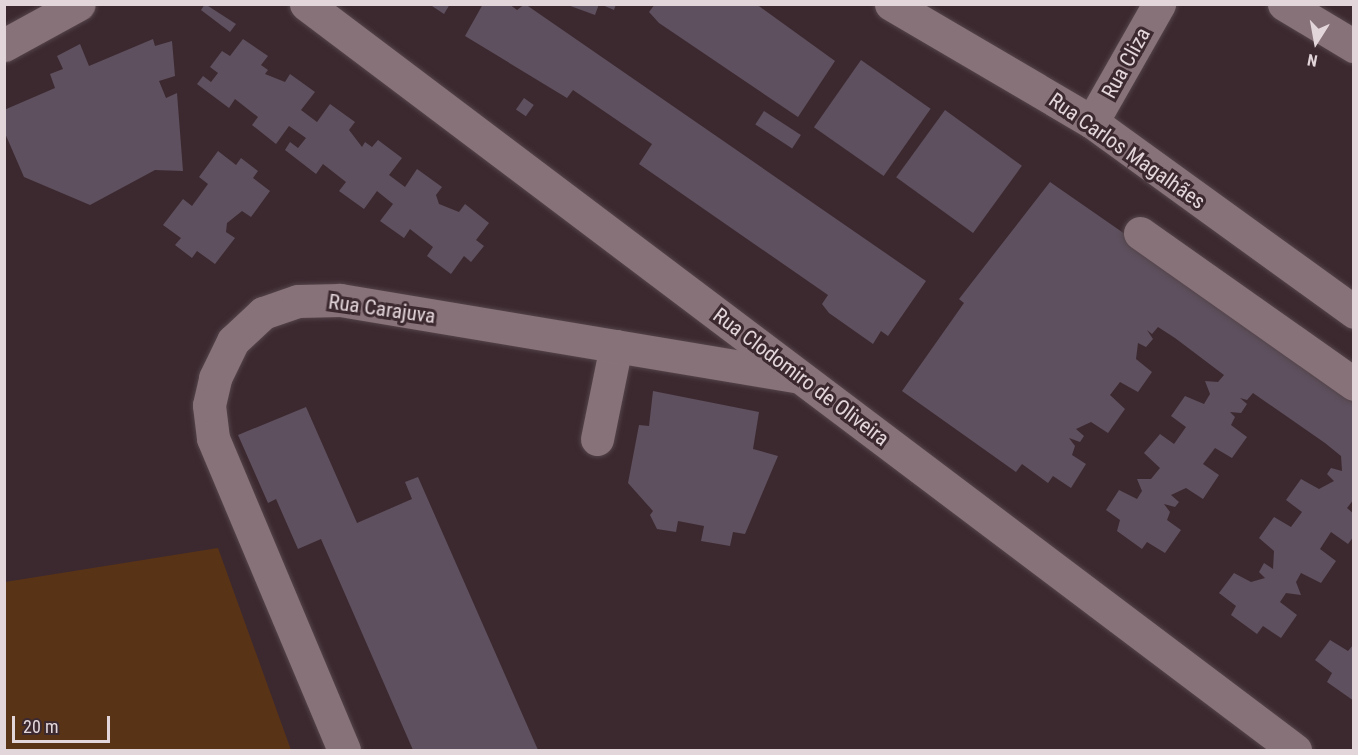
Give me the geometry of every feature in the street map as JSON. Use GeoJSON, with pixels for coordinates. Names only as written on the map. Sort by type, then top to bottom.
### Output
{"type":"FeatureCollection","features":[{"type":"Feature","properties":{"kind":"street"},"geometry":{"type":"LineString","coordinates":[[4,45],[79,4]]}},
{"type":"Feature","properties":{"kind":"street","name":"Rua Clodomiro de Oliveira"},"geometry":{"type":"LineString","coordinates":[[306,4],[1295,750]]}},
{"type":"Feature","properties":{"kind":"street","name":"Rua Carlos Magalhães"},"geometry":{"type":"LineString","coordinates":[[891,4],[1092,122],[1353,312]]}},
{"type":"Feature","properties":{"kind":"street","name":"Rua Cliza"},"geometry":{"type":"LineString","coordinates":[[1092,122],[1159,4]]}},
{"type":"Feature","properties":{"kind":"street"},"geometry":{"type":"LineString","coordinates":[[1284,4],[1353,46]]}},
{"type":"Feature","properties":{"kind":"street"},"geometry":{"type":"LineString","coordinates":[[1140,233],[1353,384]]}},
{"type":"Feature","properties":{"kind":"street","name":"Rua Carajuva"},"geometry":{"type":"LineString","coordinates":[[344,750],[213,438],[211,396],[233,341],[263,313],[298,301],[340,300],[800,377]]}},
{"type":"Feature","properties":{"kind":"street"},"geometry":{"type":"LineString","coordinates":[[597,438],[616,346]]}},
{"type":"Feature","properties":{"kind":"shaded area"},"geometry":{"type":"Polygon","coordinates":[[[218,548],[291,750],[5,750],[5,582],[218,548]]]}},
{"type":"Feature","properties":{"kind":"building"},"geometry":{"type":"Polygon","coordinates":[[[205,4],[236,24],[230,32],[201,10],[205,4]]]}},
{"type":"Feature","properties":{"kind":"building"},"geometry":{"type":"Polygon","coordinates":[[[429,4],[450,4],[444,14],[429,4]]]}},
{"type":"Feature","properties":{"kind":"building"},"geometry":{"type":"Polygon","coordinates":[[[483,4],[509,4],[517,10],[525,4],[926,281],[888,336],[881,331],[873,344],[829,313],[822,304],[828,295],[639,164],[652,144],[573,90],[567,98],[465,36],[483,4]]]}},
{"type":"Feature","properties":{"kind":"building"},"geometry":{"type":"Polygon","coordinates":[[[565,4],[599,4],[595,15],[565,4]]]}},
{"type":"Feature","properties":{"kind":"building"},"geometry":{"type":"Polygon","coordinates":[[[600,4],[616,4],[614,10],[600,4]]]}},
{"type":"Feature","properties":{"kind":"building"},"geometry":{"type":"Polygon","coordinates":[[[655,4],[756,4],[835,61],[798,117],[659,23],[649,12],[655,4]]]}},
{"type":"Feature","properties":{"kind":"building"},"geometry":{"type":"Polygon","coordinates":[[[153,39],[155,46],[172,41],[175,76],[159,81],[166,98],[177,93],[183,171],[155,170],[90,205],[24,177],[4,131],[4,110],[55,88],[50,74],[63,69],[57,56],[80,44],[89,66],[153,39]]]}},
{"type":"Feature","properties":{"kind":"building"},"geometry":{"type":"Polygon","coordinates":[[[243,39],[268,56],[261,65],[268,70],[265,74],[285,82],[290,74],[315,92],[301,110],[317,122],[330,104],[355,122],[349,130],[362,147],[365,142],[372,147],[378,140],[402,158],[389,175],[405,187],[417,169],[442,187],[436,195],[439,204],[459,212],[465,204],[489,223],[476,240],[484,246],[471,262],[464,256],[451,274],[427,256],[433,247],[410,229],[404,238],[380,221],[393,204],[377,191],[364,209],[339,191],[346,182],[323,164],[316,174],[285,150],[290,142],[298,148],[306,138],[289,126],[276,144],[252,125],[258,117],[235,99],[229,108],[197,84],[203,76],[211,82],[218,73],[210,67],[222,51],[230,56],[243,39]]]}},
{"type":"Feature","properties":{"kind":"building"},"geometry":{"type":"Polygon","coordinates":[[[861,60],[931,109],[884,176],[814,127],[861,60]]]}},
{"type":"Feature","properties":{"kind":"building"},"geometry":{"type":"Polygon","coordinates":[[[524,98],[534,105],[526,116],[516,109],[524,98]]]}},
{"type":"Feature","properties":{"kind":"building"},"geometry":{"type":"Polygon","coordinates":[[[945,110],[1022,166],[973,233],[896,177],[945,110]]]}},
{"type":"Feature","properties":{"kind":"building"},"geometry":{"type":"Polygon","coordinates":[[[764,111],[801,135],[792,148],[755,124],[764,111]]]}},
{"type":"Feature","properties":{"kind":"building"},"geometry":{"type":"Polygon","coordinates":[[[218,151],[236,165],[241,158],[258,171],[253,178],[270,191],[251,217],[242,211],[227,223],[226,232],[235,238],[215,264],[197,251],[192,258],[175,245],[181,238],[163,225],[183,199],[192,206],[208,184],[199,177],[218,151]]]}},
{"type":"Feature","properties":{"kind":"building"},"geometry":{"type":"Polygon","coordinates":[[[1050,182],[1354,393],[1354,499],[1347,508],[1354,514],[1354,536],[1348,544],[1331,532],[1320,549],[1336,561],[1321,583],[1301,573],[1296,582],[1301,595],[1286,593],[1280,602],[1297,615],[1281,638],[1263,626],[1257,634],[1231,615],[1236,606],[1219,593],[1234,573],[1251,582],[1265,578],[1259,572],[1264,563],[1273,569],[1274,551],[1259,538],[1274,517],[1291,527],[1302,512],[1286,500],[1301,479],[1319,489],[1334,481],[1327,474],[1331,468],[1342,471],[1341,456],[1325,443],[1253,393],[1247,400],[1240,398],[1247,404],[1241,413],[1230,412],[1235,417],[1231,425],[1247,437],[1232,458],[1215,448],[1203,464],[1219,475],[1203,499],[1186,488],[1171,495],[1179,502],[1175,507],[1164,504],[1170,512],[1167,520],[1181,530],[1165,553],[1147,542],[1142,549],[1117,531],[1120,520],[1106,510],[1119,490],[1137,499],[1142,491],[1137,479],[1151,479],[1160,468],[1144,453],[1160,434],[1174,444],[1186,427],[1171,416],[1185,396],[1204,404],[1210,394],[1205,381],[1218,382],[1224,375],[1175,338],[1158,327],[1152,334],[1147,330],[1153,339],[1146,347],[1138,343],[1136,359],[1152,372],[1138,392],[1120,382],[1110,395],[1125,409],[1108,433],[1091,422],[1076,429],[1084,436],[1080,442],[1069,438],[1075,446],[1072,455],[1086,464],[1071,488],[1053,476],[1048,483],[1022,464],[1016,472],[902,391],[964,303],[959,299],[1050,182]]]}},
{"type":"Feature","properties":{"kind":"building"},"geometry":{"type":"Polygon","coordinates":[[[653,391],[759,412],[753,449],[778,456],[745,534],[733,532],[730,546],[701,541],[704,526],[678,521],[676,532],[657,529],[650,515],[653,511],[628,483],[639,425],[649,426],[653,391]]]}},
{"type":"Feature","properties":{"kind":"building"},"geometry":{"type":"Polygon","coordinates":[[[306,407],[357,523],[412,499],[405,482],[418,477],[538,750],[413,750],[321,539],[298,549],[276,499],[268,503],[238,435],[306,407]]]}},
{"type":"Feature","properties":{"kind":"building"},"geometry":{"type":"Polygon","coordinates":[[[1330,640],[1348,651],[1354,644],[1354,701],[1327,682],[1332,673],[1315,660],[1330,640]]]}}]}
